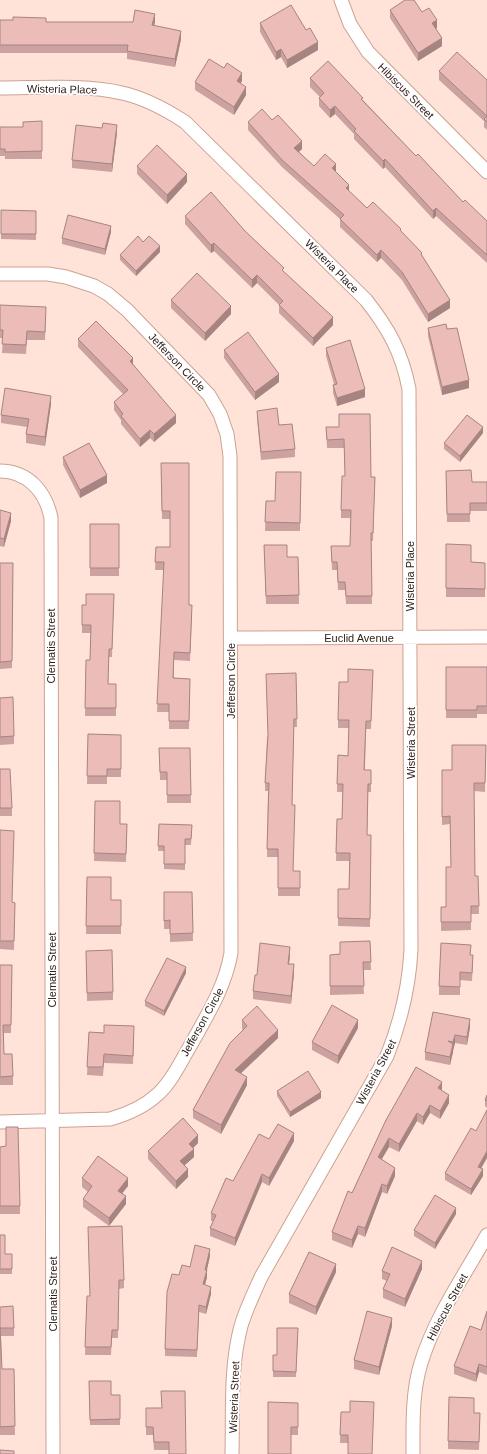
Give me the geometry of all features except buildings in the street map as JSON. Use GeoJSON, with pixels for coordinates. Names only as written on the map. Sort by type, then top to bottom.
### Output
{"type":"FeatureCollection","features":[{"type":"Feature","properties":{"kind":"street","name":"Hibiscus Street"},"geometry":{"type":"LineString","coordinates":[[341,0],[350,24],[368,52],[487,172]]}},
{"type":"Feature","properties":{"kind":"street","name":"Wisteria Place"},"geometry":{"type":"LineString","coordinates":[[0,88],[97,89],[121,92],[165,109],[194,129],[366,300],[383,321],[398,348],[409,389],[411,638]]}},
{"type":"Feature","properties":{"kind":"street","name":"Jefferson Circle"},"geometry":{"type":"LineString","coordinates":[[0,274],[48,274],[66,277],[94,286],[108,294],[127,310],[209,395],[220,414],[227,434],[230,456],[231,638],[231,953],[224,982],[174,1073],[158,1094],[142,1107],[110,1119],[0,1122]]}},
{"type":"Feature","properties":{"kind":"street","name":"Clematis Street"},"geometry":{"type":"LineString","coordinates":[[0,471],[17,474],[29,480],[38,488],[48,505],[51,518],[53,1454]]}},
{"type":"Feature","properties":{"kind":"street","name":"Euclid Avenue"},"geometry":{"type":"LineString","coordinates":[[231,638],[487,637]]}},
{"type":"Feature","properties":{"kind":"street","name":"Wisteria Street"},"geometry":{"type":"LineString","coordinates":[[232,1454],[235,1356],[241,1326],[250,1300],[261,1277],[386,1056],[399,1025],[408,992],[411,950],[411,638]]}},
{"type":"Feature","properties":{"kind":"street","name":"Hibiscus Street"},"geometry":{"type":"LineString","coordinates":[[413,1454],[413,1416],[415,1391],[420,1364],[438,1320],[487,1235]]}}]}
